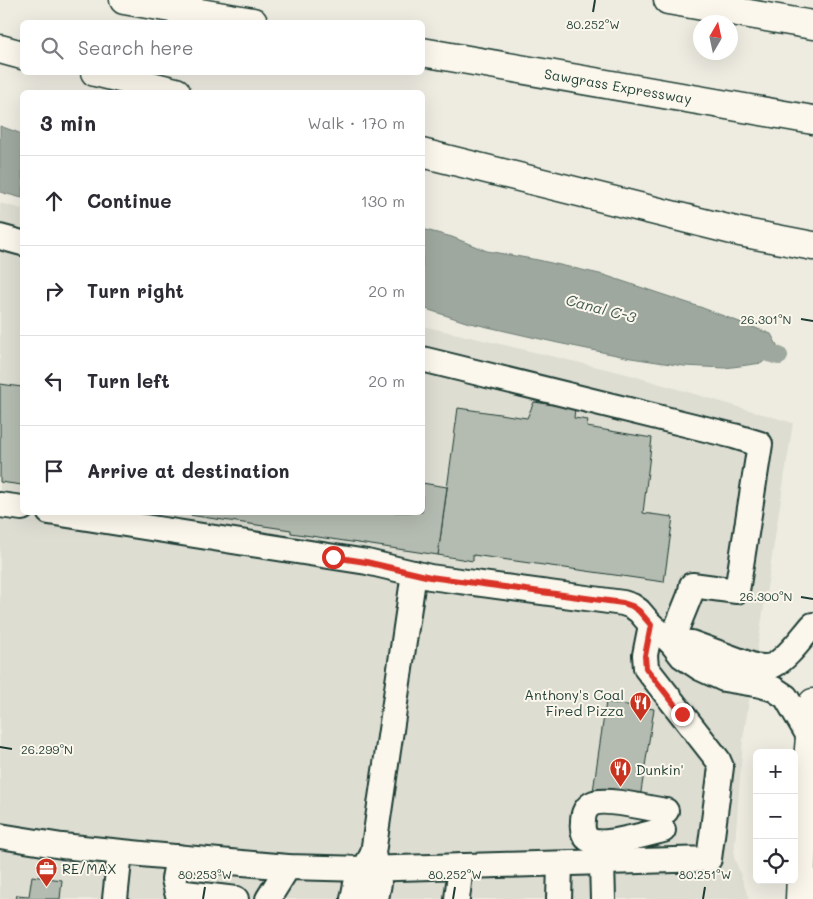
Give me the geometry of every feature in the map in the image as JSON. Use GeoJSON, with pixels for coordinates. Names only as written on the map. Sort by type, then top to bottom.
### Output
{"type":"FeatureCollection","features":[{"type":"Feature","properties":{"kind":"main road"},"geometry":{"type":"LineString","coordinates":[[124,0],[241,20]]}},
{"type":"Feature","properties":{"kind":"main road"},"geometry":{"type":"LineString","coordinates":[[668,0],[813,25]]}},
{"type":"Feature","properties":{"kind":"main road"},"geometry":{"type":"LineString","coordinates":[[0,49],[20,54]]}},
{"type":"Feature","properties":{"kind":"main road","name":"Sawgrass Expressway"},"geometry":{"type":"LineString","coordinates":[[425,53],[813,120]]}},
{"type":"Feature","properties":{"kind":"main road"},"geometry":{"type":"LineString","coordinates":[[107,75],[168,90]]}},
{"type":"Feature","properties":{"kind":"main road"},"geometry":{"type":"LineString","coordinates":[[425,154],[740,232],[813,246]]}},
{"type":"Feature","properties":{"kind":"main road"},"geometry":{"type":"LineString","coordinates":[[740,232],[813,263]]}},
{"type":"Feature","properties":{"kind":"main road"},"geometry":{"type":"LineString","coordinates":[[800,899],[804,806],[813,703]]}},
{"type":"Feature","properties":{"kind":"lane"},"geometry":{"type":"LineString","coordinates":[[0,237],[20,242]]}},
{"type":"Feature","properties":{"kind":"lane"},"geometry":{"type":"LineString","coordinates":[[425,360],[760,444],[737,591],[692,585],[690,595],[671,642]]}},
{"type":"Feature","properties":{"kind":"lane"},"geometry":{"type":"LineString","coordinates":[[0,505],[20,508]]}},
{"type":"Feature","properties":{"kind":"lane"},"geometry":{"type":"LineString","coordinates":[[68,515],[366,562],[430,577],[623,603],[639,611],[651,625],[671,642],[682,656],[700,668],[724,679],[774,689],[786,697],[810,738]]}},
{"type":"Feature","properties":{"kind":"lane"},"geometry":{"type":"LineString","coordinates":[[354,899],[356,884],[371,864],[414,573]]}},
{"type":"Feature","properties":{"kind":"lane"},"geometry":{"type":"LineString","coordinates":[[0,836],[62,846],[288,867],[371,864],[461,866],[710,859],[721,767],[718,760],[646,668],[645,656],[651,625]]}},
{"type":"Feature","properties":{"kind":"lane"},"geometry":{"type":"LineString","coordinates":[[671,642],[691,643],[737,661],[763,667],[774,665],[785,656],[813,625]]}},
{"type":"Feature","properties":{"kind":"lane"},"geometry":{"type":"LineString","coordinates":[[115,899],[120,852]]}},
{"type":"Feature","properties":{"kind":"lane"},"geometry":{"type":"LineString","coordinates":[[178,857],[174,879],[177,892],[236,899]]}},
{"type":"Feature","properties":{"kind":"lane"},"geometry":{"type":"LineString","coordinates":[[602,862],[603,899]]}},
{"type":"Feature","properties":{"kind":"lane"},"geometry":{"type":"LineString","coordinates":[[371,864],[379,883],[376,899]]}},
{"type":"Feature","properties":{"kind":"lane"},"geometry":{"type":"LineString","coordinates":[[559,899],[560,864]]}},
{"type":"Feature","properties":{"kind":"lane"},"geometry":{"type":"LineString","coordinates":[[457,899],[461,866]]}},
{"type":"Feature","properties":{"kind":"lane"},"geometry":{"type":"LineString","coordinates":[[268,899],[288,867]]}},
{"type":"Feature","properties":{"kind":"shaded area"},"geometry":{"type":"Polygon","coordinates":[[[0,203],[20,208],[20,515],[425,515],[425,326],[623,373],[793,423],[743,739],[734,857],[749,899],[0,899],[0,203]]]}},
{"type":"Feature","properties":{"kind":"water"},"geometry":{"type":"Polygon","coordinates":[[[0,126],[20,133],[20,197],[0,192],[0,126]]]}},
{"type":"Feature","properties":{"kind":"water"},"geometry":{"type":"Polygon","coordinates":[[[425,230],[452,237],[487,251],[604,275],[700,307],[771,334],[777,345],[762,363],[725,368],[684,366],[631,358],[466,322],[425,309],[425,230]]]}},
{"type":"Feature","properties":{"kind":"building"},"geometry":{"type":"Polygon","coordinates":[[[0,384],[20,387],[20,485],[0,482],[0,384]]]}},
{"type":"Feature","properties":{"kind":"building"},"geometry":{"type":"Polygon","coordinates":[[[534,402],[575,408],[574,418],[588,420],[587,427],[652,438],[643,513],[673,517],[664,582],[473,555],[473,561],[438,555],[458,408],[527,418],[534,402]]]}},
{"type":"Feature","properties":{"kind":"building"},"geometry":{"type":"Polygon","coordinates":[[[425,483],[447,487],[438,555],[291,533],[291,530],[189,515],[425,515],[425,483]]]}},
{"type":"Feature","properties":{"kind":"building"},"geometry":{"type":"Polygon","coordinates":[[[606,702],[654,709],[640,798],[593,791],[606,702]]]}},
{"type":"Feature","properties":{"kind":"building","name":"RE/MAX"},"geometry":{"type":"Polygon","coordinates":[[[32,876],[62,880],[60,899],[16,899],[17,895],[29,896],[32,876]]]}},
{"type":"Feature","properties":{"kind":"waterway","name":"Canal C-3"},"geometry":{"type":"LineString","coordinates":[[747,347],[779,356]]}},
{"type":"Feature","properties":{"kind":"place","name":"Anthony's Coal Fired Pizza"},"geometry":{"type":"Point","coordinates":[640,721]}},
{"type":"Feature","properties":{"kind":"place","name":"Dunkin'"},"geometry":{"type":"Point","coordinates":[620,788]}},
{"type":"Feature","properties":{"kind":"place","name":"RE/MAX"},"geometry":{"type":"Point","coordinates":[46,887]}},
{"type":"Feature","properties":{"kind":"route"},"geometry":{"type":"LineString","coordinates":[[333,557],[366,562],[430,577],[623,603],[632,606],[651,625],[645,656],[646,668],[682,714]]}}]}
